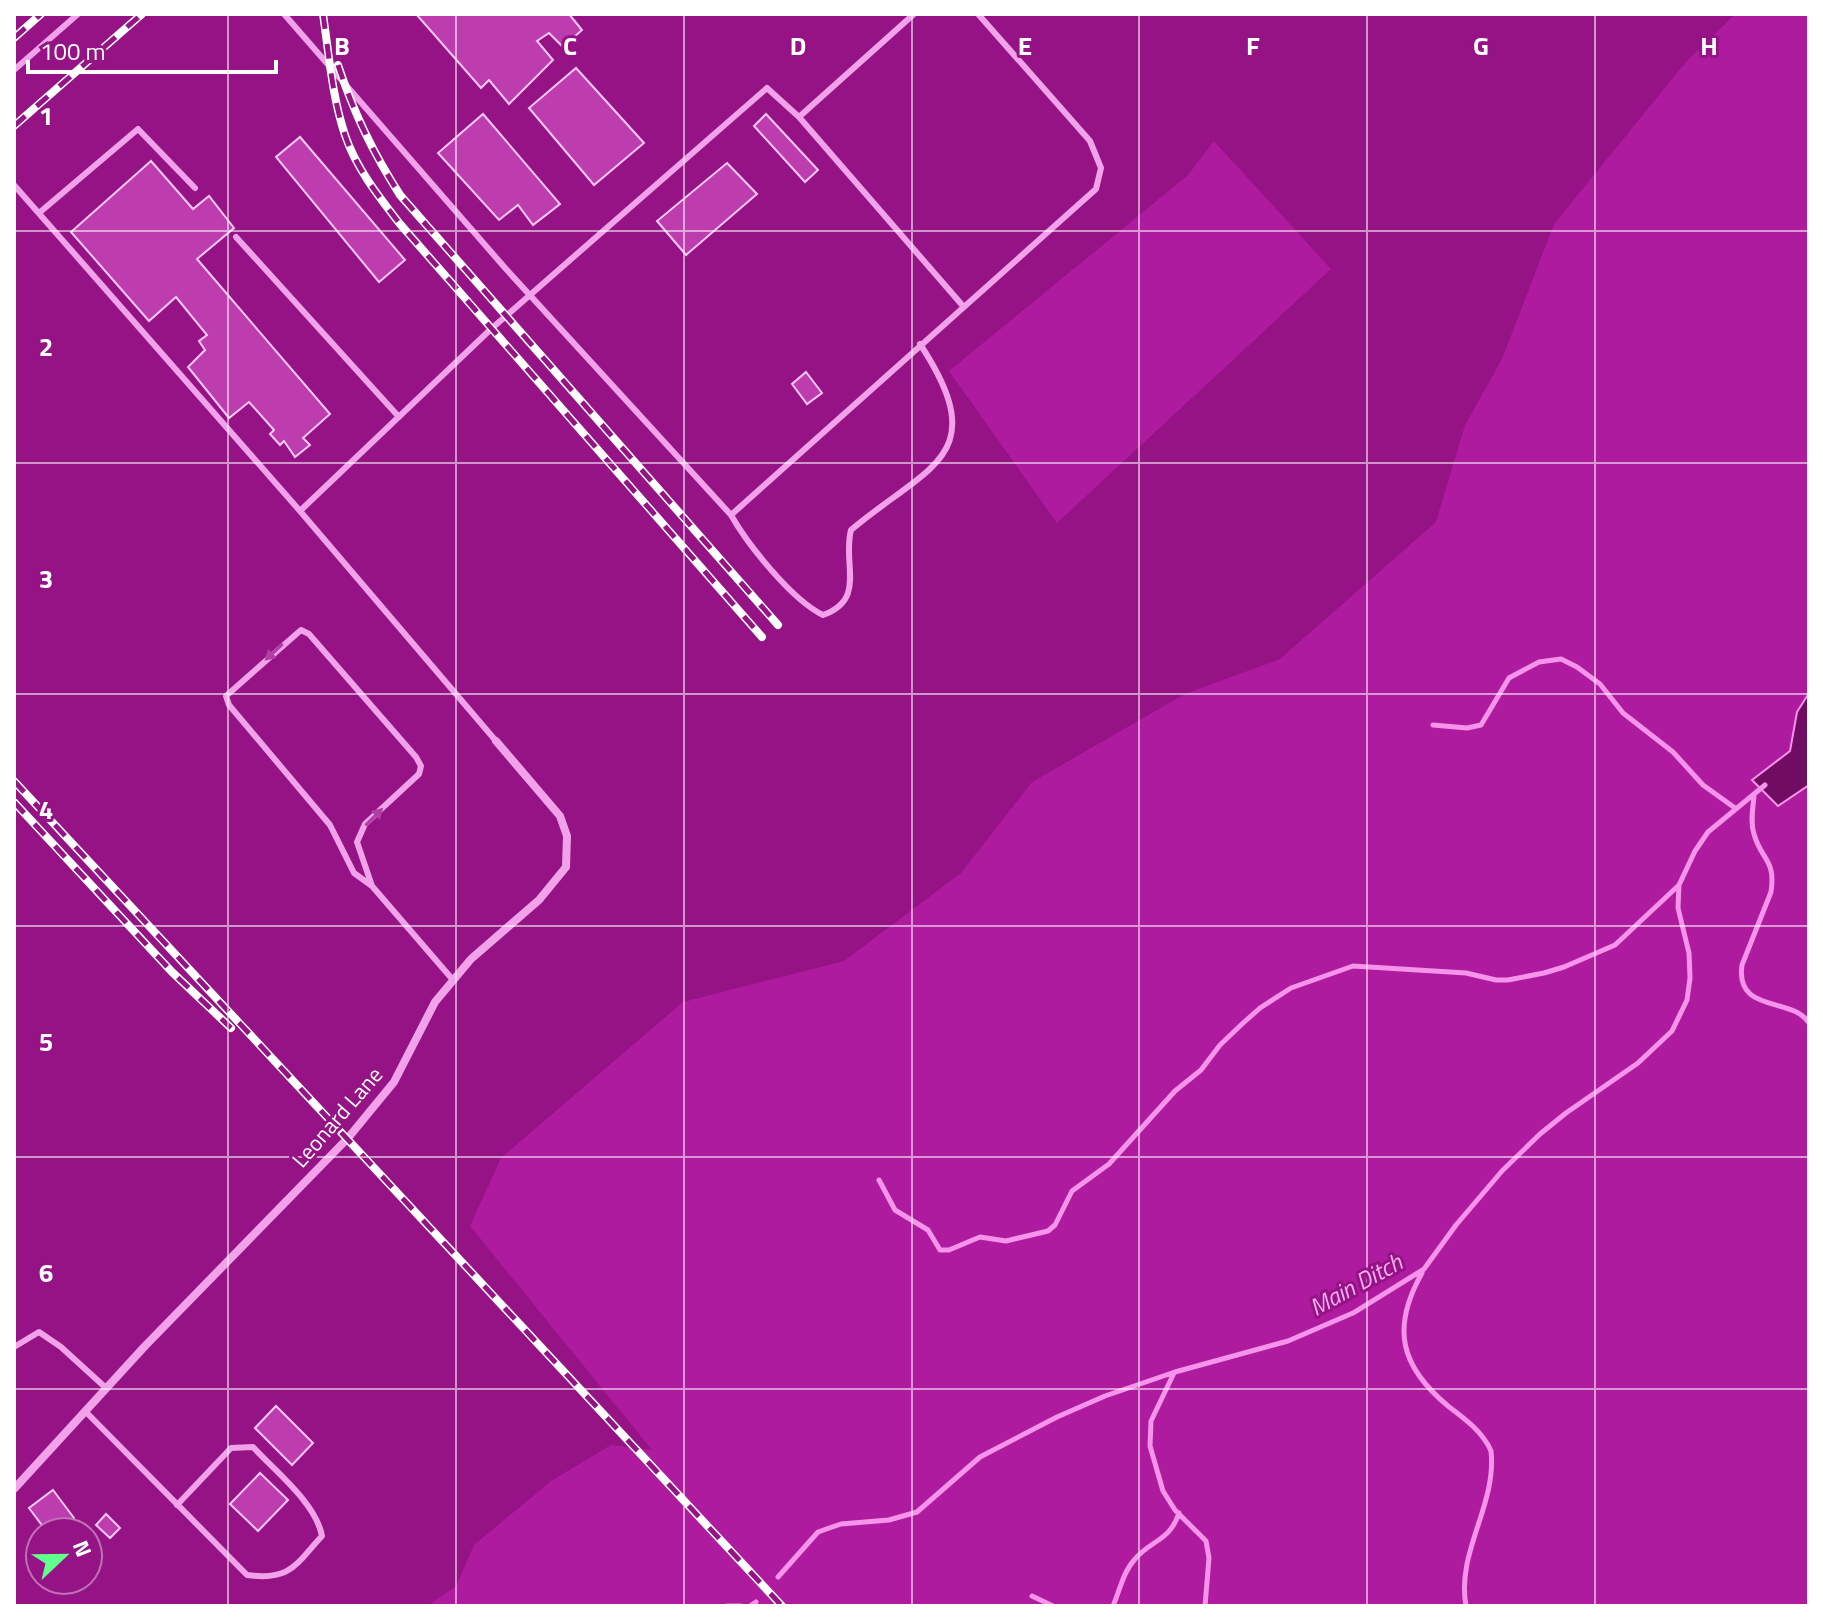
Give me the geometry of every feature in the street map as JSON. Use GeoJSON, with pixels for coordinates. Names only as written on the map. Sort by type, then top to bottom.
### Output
{"type":"FeatureCollection","features":[{"type":"Feature","properties":{"kind":"street","name":"Leonard Lane"},"geometry":{"type":"LineString","coordinates":[[14,1489],[106,1388],[357,1127],[394,1082],[435,1002],[471,959],[539,900],[566,867],[567,836],[560,816],[496,741]]}},
{"type":"Feature","properties":{"kind":"lane"},"geometry":{"type":"LineString","coordinates":[[14,70],[78,14]]}},
{"type":"Feature","properties":{"kind":"lane"},"geometry":{"type":"LineString","coordinates":[[284,14],[529,294],[731,515],[755,551],[810,609],[823,615],[845,600],[852,588],[848,541],[851,530],[936,465],[948,449],[953,433],[951,406],[934,364],[920,344]]}},
{"type":"Feature","properties":{"kind":"lane"},"geometry":{"type":"LineString","coordinates":[[799,117],[914,14]]}},
{"type":"Feature","properties":{"kind":"lane"},"geometry":{"type":"LineString","coordinates":[[731,515],[1096,189],[1101,168],[1090,141],[978,14]]}},
{"type":"Feature","properties":{"kind":"lane"},"geometry":{"type":"LineString","coordinates":[[300,511],[529,294],[767,88],[799,117],[963,306]]}},
{"type":"Feature","properties":{"kind":"lane"},"geometry":{"type":"LineString","coordinates":[[39,213],[138,129],[195,188]]}},
{"type":"Feature","properties":{"kind":"lane"},"geometry":{"type":"LineString","coordinates":[[14,185],[300,511],[496,741]]}},
{"type":"Feature","properties":{"kind":"lane"},"geometry":{"type":"LineString","coordinates":[[236,237],[399,417]]}},
{"type":"Feature","properties":{"kind":"lane"},"geometry":{"type":"LineString","coordinates":[[372,886],[357,842],[365,824],[419,774],[421,766],[332,660],[309,634],[301,630],[226,696],[229,705],[330,825],[354,873],[372,886],[453,980]]}},
{"type":"Feature","properties":{"kind":"lane"},"geometry":{"type":"LineString","coordinates":[[14,1347],[39,1332],[106,1388]]}},
{"type":"Feature","properties":{"kind":"lane"},"geometry":{"type":"LineString","coordinates":[[85,1411],[177,1505],[247,1575],[278,1576],[289,1572],[322,1536],[320,1524],[312,1510],[253,1447],[242,1445],[231,1448],[177,1505]]}},
{"type":"Feature","properties":{"kind":"shaded area"},"geometry":{"type":"Polygon","coordinates":[[[1735,14],[1809,14],[1809,693],[1797,712],[1790,751],[1752,780],[1778,805],[1809,785],[1809,1606],[427,1606],[456,1586],[474,1545],[551,1481],[611,1445],[652,1450],[470,1226],[501,1158],[683,1002],[844,961],[961,873],[1032,782],[1185,694],[1280,659],[1436,522],[1465,425],[1502,359],[1554,224],[1686,62],[1735,14]]]}},
{"type":"Feature","properties":{"kind":"shaded area"},"geometry":{"type":"Polygon","coordinates":[[[1214,141],[1331,269],[1057,523],[949,371],[1187,176],[1214,141]]]}},
{"type":"Feature","properties":{"kind":"shaded area"},"geometry":{"type":"Polygon","coordinates":[[[1809,693],[1809,785],[1778,806],[1752,780],[1790,751],[1797,712],[1809,693]]]}},
{"type":"Feature","properties":{"kind":"building"},"geometry":{"type":"Polygon","coordinates":[[[416,14],[569,14],[582,30],[563,47],[549,33],[537,41],[553,60],[509,104],[489,80],[481,88],[416,14]]]}},
{"type":"Feature","properties":{"kind":"building"},"geometry":{"type":"Polygon","coordinates":[[[576,68],[644,143],[594,185],[529,108],[576,68]]]}},
{"type":"Feature","properties":{"kind":"building"},"geometry":{"type":"Polygon","coordinates":[[[483,114],[560,204],[533,225],[518,205],[499,220],[438,153],[483,114]]]}},
{"type":"Feature","properties":{"kind":"building"},"geometry":{"type":"Polygon","coordinates":[[[766,114],[818,170],[805,182],[754,126],[766,114]]]}},
{"type":"Feature","properties":{"kind":"building"},"geometry":{"type":"Polygon","coordinates":[[[300,137],[405,260],[379,282],[276,157],[300,137]]]}},
{"type":"Feature","properties":{"kind":"building"},"geometry":{"type":"Polygon","coordinates":[[[151,161],[193,209],[209,196],[234,228],[197,259],[330,414],[303,438],[310,445],[295,457],[284,441],[280,445],[270,434],[274,430],[249,402],[229,418],[188,367],[205,350],[199,341],[207,335],[176,297],[149,321],[71,232],[151,161]]]}},
{"type":"Feature","properties":{"kind":"building"},"geometry":{"type":"Polygon","coordinates":[[[727,163],[757,194],[686,255],[657,221],[727,163]]]}},
{"type":"Feature","properties":{"kind":"building"},"geometry":{"type":"Polygon","coordinates":[[[806,372],[822,393],[807,404],[792,384],[806,372]]]}},
{"type":"Feature","properties":{"kind":"building"},"geometry":{"type":"Polygon","coordinates":[[[276,1406],[313,1443],[292,1465],[255,1428],[276,1406]]]}},
{"type":"Feature","properties":{"kind":"building"},"geometry":{"type":"Polygon","coordinates":[[[260,1473],[288,1500],[258,1531],[230,1504],[260,1473]]]}},
{"type":"Feature","properties":{"kind":"building"},"geometry":{"type":"Polygon","coordinates":[[[53,1490],[72,1516],[35,1516],[29,1508],[53,1490]]]}},
{"type":"Feature","properties":{"kind":"building"},"geometry":{"type":"Polygon","coordinates":[[[106,1514],[120,1528],[110,1538],[104,1532],[106,1514]]]}},
{"type":"Feature","properties":{"kind":"waterway"},"geometry":{"type":"LineString","coordinates":[[1433,725],[1467,728],[1481,725],[1509,678],[1539,662],[1561,659],[1600,684],[1623,713],[1673,752],[1703,785],[1735,808]]}},
{"type":"Feature","properties":{"kind":"waterway","name":"Main Ditch"},"geometry":{"type":"LineString","coordinates":[[778,1577],[818,1532],[841,1524],[889,1520],[917,1512],[980,1457],[1057,1417],[1105,1396],[1175,1372],[1288,1341],[1353,1313],[1424,1269],[1502,1171],[1540,1134],[1638,1063],[1672,1031],[1687,1000],[1690,978],[1689,953],[1678,908],[1679,885],[1708,832],[1765,785]]}},
{"type":"Feature","properties":{"kind":"waterway"},"geometry":{"type":"LineString","coordinates":[[1754,796],[1753,829],[1770,866],[1772,881],[1771,892],[1742,965],[1742,980],[1747,991],[1756,998],[1790,1009],[1809,1023]]}},
{"type":"Feature","properties":{"kind":"waterway"},"geometry":{"type":"LineString","coordinates":[[879,1180],[895,1210],[928,1230],[940,1250],[949,1250],[980,1237],[1006,1241],[1048,1231],[1055,1225],[1072,1191],[1109,1164],[1175,1091],[1201,1070],[1220,1045],[1242,1024],[1291,988],[1353,966],[1466,973],[1496,980],[1544,973],[1615,945],[1679,885]]}},
{"type":"Feature","properties":{"kind":"waterway"},"geometry":{"type":"LineString","coordinates":[[1422,1273],[1406,1311],[1405,1345],[1411,1361],[1432,1391],[1472,1426],[1491,1451],[1488,1490],[1467,1567],[1464,1586],[1466,1606]]}},
{"type":"Feature","properties":{"kind":"waterway"},"geometry":{"type":"LineString","coordinates":[[1174,1373],[1151,1421],[1150,1446],[1163,1491],[1175,1510],[1206,1541],[1209,1558],[1205,1606]]}},
{"type":"Feature","properties":{"kind":"waterway"},"geometry":{"type":"LineString","coordinates":[[1113,1606],[1131,1564],[1171,1529],[1179,1513]]}},
{"type":"Feature","properties":{"kind":"waterway"},"geometry":{"type":"LineString","coordinates":[[1032,1596],[1053,1606]]}},
{"type":"Feature","properties":{"kind":"waterway","name":"Main Ditch"},"geometry":{"type":"LineString","coordinates":[[750,1606],[756,1602]]}},
{"type":"Feature","properties":{"kind":"waterway","name":"Main Ditch"},"geometry":{"type":"LineString","coordinates":[[727,1606],[741,1606]]}},
{"type":"Feature","properties":{"kind":"railway"},"geometry":{"type":"LineString","coordinates":[[14,38],[41,14]]}},
{"type":"Feature","properties":{"kind":"railway"},"geometry":{"type":"LineString","coordinates":[[14,126],[142,14]]}},
{"type":"Feature","properties":{"kind":"railway"},"geometry":{"type":"LineString","coordinates":[[323,14],[331,75],[345,135],[355,159],[376,193],[762,637]]}},
{"type":"Feature","properties":{"kind":"railway"},"geometry":{"type":"LineString","coordinates":[[338,65],[364,132],[400,195],[778,625]]}},
{"type":"Feature","properties":{"kind":"railway"},"geometry":{"type":"LineString","coordinates":[[14,781],[782,1606]]}},
{"type":"Feature","properties":{"kind":"railway"},"geometry":{"type":"LineString","coordinates":[[14,802],[172,972],[231,1028]]}}]}
